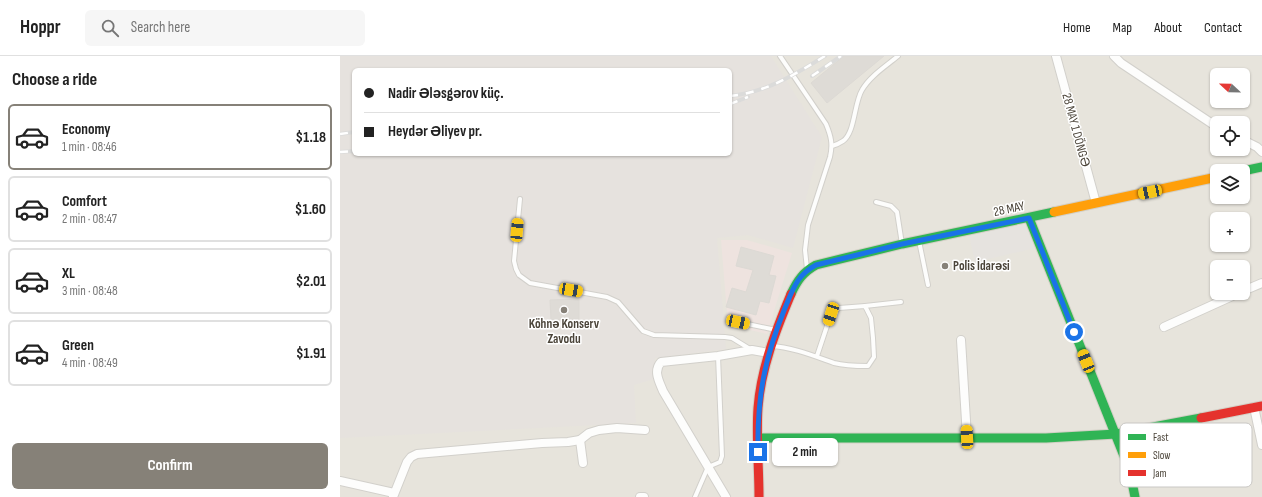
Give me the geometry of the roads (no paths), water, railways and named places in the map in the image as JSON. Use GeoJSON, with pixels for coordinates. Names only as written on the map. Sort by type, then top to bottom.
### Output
{"type":"FeatureCollection","features":[{"type":"Feature","properties":{"kind":"street","name":"28 MAY 1 DÖNGƏ"},"geometry":{"type":"LineString","coordinates":[[1056,56],[1096,203]]}},
{"type":"Feature","properties":{"kind":"street"},"geometry":{"type":"LineString","coordinates":[[1114,56],[1210,122]]}},
{"type":"Feature","properties":{"kind":"street"},"geometry":{"type":"LineString","coordinates":[[1250,144],[1262,152]]}},
{"type":"Feature","properties":{"kind":"street"},"geometry":{"type":"LineString","coordinates":[[1250,170],[1262,167]]}},
{"type":"Feature","properties":{"kind":"street","name":"28 MAY"},"geometry":{"type":"LineString","coordinates":[[807,270],[816,265],[833,260],[918,240],[1029,218],[1210,179]]}},
{"type":"Feature","properties":{"kind":"street"},"geometry":{"type":"LineString","coordinates":[[1029,218],[1120,445]]}},
{"type":"Feature","properties":{"kind":"street"},"geometry":{"type":"LineString","coordinates":[[759,497],[758,438],[760,392],[763,374],[776,330],[797,281],[807,270]]}},
{"type":"Feature","properties":{"kind":"street"},"geometry":{"type":"LineString","coordinates":[[1250,288],[1262,283]]}},
{"type":"Feature","properties":{"kind":"street"},"geometry":{"type":"LineString","coordinates":[[1164,327],[1224,300]]}},
{"type":"Feature","properties":{"kind":"street"},"geometry":{"type":"LineString","coordinates":[[961,340],[967,437]]}},
{"type":"Feature","properties":{"kind":"street"},"geometry":{"type":"LineString","coordinates":[[726,497],[663,391],[657,374],[657,366],[661,362],[718,356],[752,350],[770,350]]}},
{"type":"Feature","properties":{"kind":"street"},"geometry":{"type":"LineString","coordinates":[[1172,423],[1258,406],[1262,445]]}},
{"type":"Feature","properties":{"kind":"street"},"geometry":{"type":"LineString","coordinates":[[340,481],[393,495],[407,462],[411,457],[417,454],[568,442],[580,440],[589,433],[599,430],[617,428],[645,430]]}},
{"type":"Feature","properties":{"kind":"street"},"geometry":{"type":"LineString","coordinates":[[758,438],[1046,438],[1120,433]]}},
{"type":"Feature","properties":{"kind":"street"},"geometry":{"type":"LineString","coordinates":[[580,440],[583,462]]}},
{"type":"Feature","properties":{"kind":"street"},"geometry":{"type":"LineString","coordinates":[[1133,487],[1135,497]]}},
{"type":"Feature","properties":{"kind":"lane"},"geometry":{"type":"LineString","coordinates":[[832,146],[844,141],[849,134],[862,89],[869,80],[898,56]]}},
{"type":"Feature","properties":{"kind":"lane"},"geometry":{"type":"LineString","coordinates":[[782,57],[826,124],[831,136],[832,146],[808,225],[805,250],[807,270]]}},
{"type":"Feature","properties":{"kind":"lane"},"geometry":{"type":"LineString","coordinates":[[520,199],[514,261],[519,275],[530,282],[607,297],[618,302],[643,331],[654,335],[725,336],[732,338],[752,350]]}},
{"type":"Feature","properties":{"kind":"lane"},"geometry":{"type":"LineString","coordinates":[[876,202],[891,206],[897,212],[902,244]]}},
{"type":"Feature","properties":{"kind":"lane"},"geometry":{"type":"LineString","coordinates":[[918,240],[928,285]]}},
{"type":"Feature","properties":{"kind":"lane"},"geometry":{"type":"LineString","coordinates":[[817,356],[831,314],[839,308],[901,302]]}},
{"type":"Feature","properties":{"kind":"lane"},"geometry":{"type":"LineString","coordinates":[[770,350],[785,347],[794,351],[817,356],[834,363],[848,366],[868,366],[874,357],[871,318],[865,306]]}},
{"type":"Feature","properties":{"kind":"lane"},"geometry":{"type":"LineString","coordinates":[[738,322],[776,330]]}},
{"type":"Feature","properties":{"kind":"lane"},"geometry":{"type":"LineString","coordinates":[[695,497],[708,467],[720,462],[722,456],[718,356]]}},
{"type":"Feature","properties":{"kind":"railway"},"geometry":{"type":"LineString","coordinates":[[732,96],[756,91],[780,82],[825,56]]}},
{"type":"Feature","properties":{"kind":"railway"},"geometry":{"type":"LineString","coordinates":[[812,76],[841,56]]}},
{"type":"Feature","properties":{"kind":"railway"},"geometry":{"type":"LineString","coordinates":[[732,103],[748,97]]}},
{"type":"Feature","properties":{"kind":"railway"},"geometry":{"type":"LineString","coordinates":[[340,134],[352,132]]}},
{"type":"Feature","properties":{"kind":"railway"},"geometry":{"type":"LineString","coordinates":[[340,152],[352,151]]}},
{"type":"Feature","properties":{"kind":"place","name":"Polis İdarəsi"},"geometry":{"type":"Point","coordinates":[945,266]}},
{"type":"Feature","properties":{"kind":"place","name":"Köhnə Konserv Zavodu"},"geometry":{"type":"Point","coordinates":[564,310]}}]}
